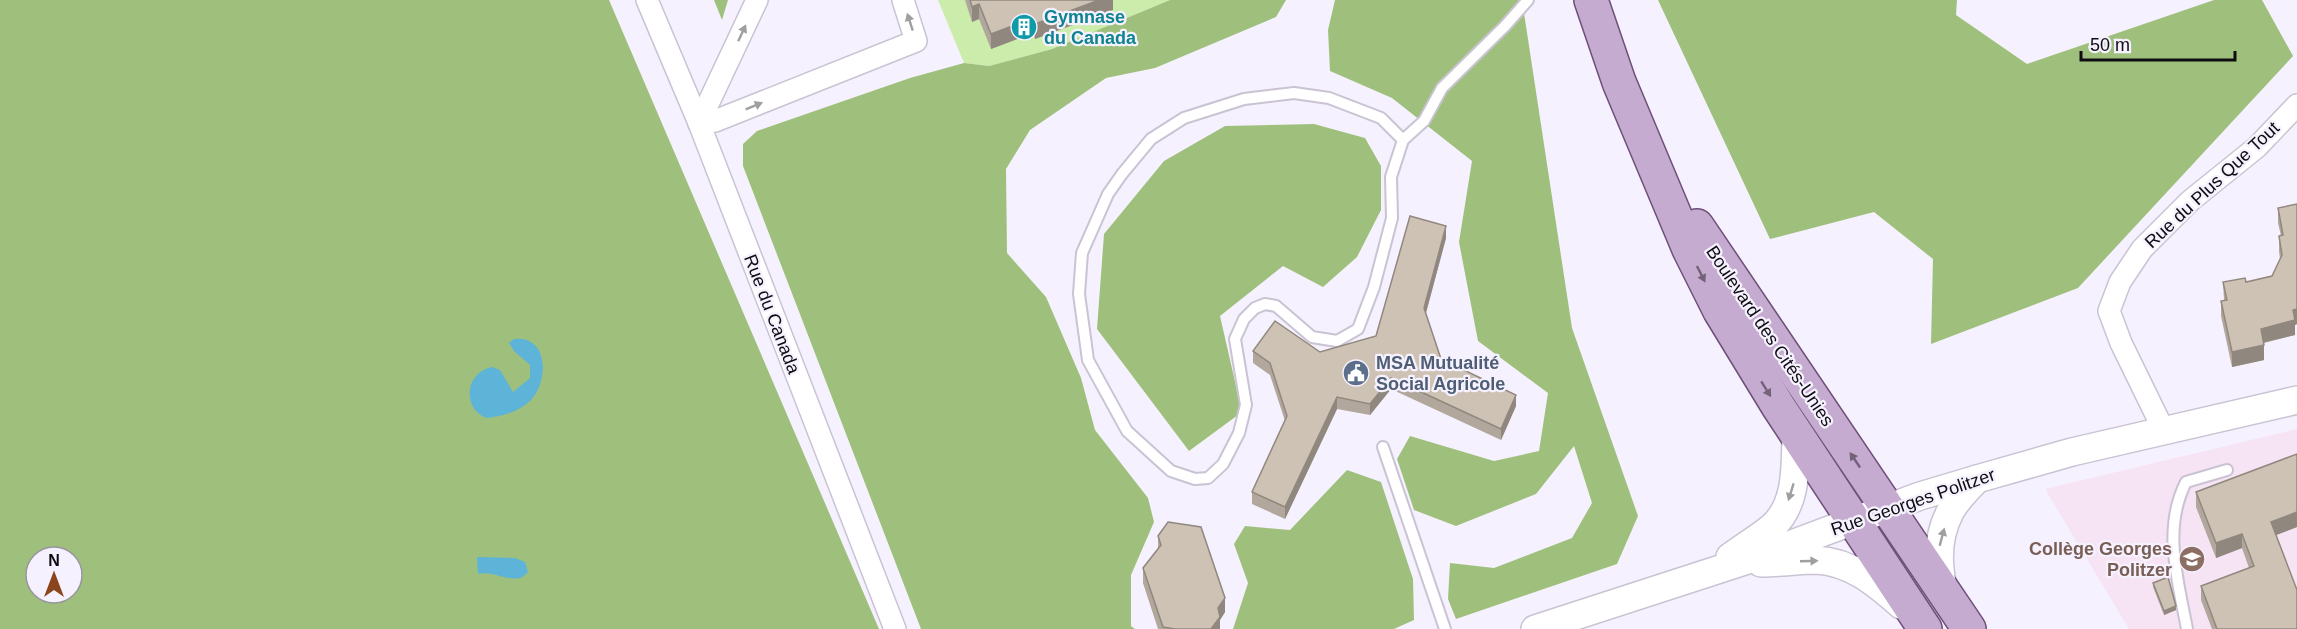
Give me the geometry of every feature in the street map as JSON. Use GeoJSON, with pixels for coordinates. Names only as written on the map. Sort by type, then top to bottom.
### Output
{"type":"FeatureCollection","features":[{"type":"Feature","properties":{"kind":"main road","name":"Boulevard des Cités-Unies"},"geometry":{"type":"LineString","coordinates":[[1591,0],[1619,82],[1689,249],[1720,311],[1796,434],[1921,624]]}},
{"type":"Feature","properties":{"kind":"main road","name":"Boulevard des Cités-Unies"},"geometry":{"type":"LineString","coordinates":[[1654,162],[1969,629]]}},
{"type":"Feature","properties":{"kind":"street","name":"Rue du Canada"},"geometry":{"type":"LineString","coordinates":[[647,0],[699,123],[895,629]]}},
{"type":"Feature","properties":{"kind":"street"},"geometry":{"type":"LineString","coordinates":[[699,123],[757,0]]}},
{"type":"Feature","properties":{"kind":"street"},"geometry":{"type":"LineString","coordinates":[[699,123],[715,121],[916,41],[903,0]]}},
{"type":"Feature","properties":{"kind":"street","name":"Rue du Plus Que Tout"},"geometry":{"type":"LineString","coordinates":[[2163,429],[2129,360],[2109,310],[2120,282],[2142,249],[2190,201],[2257,147],[2297,105]]}},
{"type":"Feature","properties":{"kind":"street","name":"Rue Georges Politzer"},"geometry":{"type":"LineString","coordinates":[[1535,629],[1710,572],[1888,508],[1977,479],[2163,429],[2297,400]]}},
{"type":"Feature","properties":{"kind":"street"},"geometry":{"type":"LineString","coordinates":[[1710,572],[1773,526],[1785,509],[1794,485],[1796,434]]}},
{"type":"Feature","properties":{"kind":"street"},"geometry":{"type":"LineString","coordinates":[[1945,595],[1939,570],[1941,537],[1950,511],[1977,479]]}},
{"type":"Feature","properties":{"kind":"street"},"geometry":{"type":"LineString","coordinates":[[1710,572],[1759,563],[1818,560],[1844,565],[1871,579],[1921,624]]}},
{"type":"Feature","properties":{"kind":"lane"},"geometry":{"type":"LineString","coordinates":[[1403,140],[1381,118],[1329,98],[1294,93],[1244,99],[1184,118],[1151,138],[1108,194],[1082,253],[1079,294],[1088,360],[1127,431],[1171,471],[1195,479],[1208,478],[1223,464],[1239,433],[1246,405],[1235,339],[1244,319],[1256,308],[1265,304],[1276,306],[1312,337],[1337,341],[1358,329],[1374,287],[1392,218],[1391,177],[1403,140],[1424,121],[1442,88],[1528,0]]}},
{"type":"Feature","properties":{"kind":"lane"},"geometry":{"type":"LineString","coordinates":[[1383,447],[1445,629]]}},
{"type":"Feature","properties":{"kind":"lane"},"geometry":{"type":"LineString","coordinates":[[2187,629],[2173,551],[2175,511],[2186,482],[2227,470]]}},
{"type":"Feature","properties":{"kind":"shaded area","name":"Collège Georges Politzer"},"geometry":{"type":"Polygon","coordinates":[[[2297,429],[2297,629],[2129,629],[2045,489],[2297,429]]]}},
{"type":"Feature","properties":{"kind":"green space"},"geometry":{"type":"Polygon","coordinates":[[[0,0],[609,0],[879,629],[0,629],[0,0]]]}},
{"type":"Feature","properties":{"kind":"green space"},"geometry":{"type":"Polygon","coordinates":[[[714,0],[728,0],[722,20],[714,0]]]}},
{"type":"Feature","properties":{"kind":"green space"},"geometry":{"type":"Polygon","coordinates":[[[938,0],[1170,0],[1052,49],[989,66],[964,63],[938,0]]]}},
{"type":"Feature","properties":{"kind":"green space"},"geometry":{"type":"Polygon","coordinates":[[[1170,0],[1286,0],[1276,17],[1155,68],[1106,78],[1030,130],[1006,169],[1007,253],[1046,297],[1081,378],[1095,430],[1148,498],[1154,522],[1131,575],[1131,626],[1135,629],[921,629],[743,166],[743,144],[757,131],[910,78],[964,63],[989,66],[1052,49],[1170,0]]]}},
{"type":"Feature","properties":{"kind":"green space"},"geometry":{"type":"Polygon","coordinates":[[[1335,0],[1522,0],[1572,328],[1638,516],[1617,564],[1456,619],[1448,599],[1450,563],[1494,568],[1572,538],[1592,503],[1574,446],[1536,494],[1456,526],[1414,510],[1397,459],[1410,436],[1494,461],[1539,451],[1548,393],[1478,341],[1459,242],[1472,161],[1392,98],[1330,71],[1328,30],[1335,0]]]}},
{"type":"Feature","properties":{"kind":"green space"},"geometry":{"type":"Polygon","coordinates":[[[1658,0],[1957,0],[1956,15],[2027,64],[2214,0],[2262,0],[2293,56],[2078,288],[1931,344],[1933,259],[1874,212],[1770,239],[1658,0]]]}},
{"type":"Feature","properties":{"kind":"green space"},"geometry":{"type":"Polygon","coordinates":[[[1314,124],[1365,138],[1381,166],[1381,210],[1357,257],[1323,287],[1283,266],[1220,316],[1242,412],[1189,451],[1097,329],[1104,234],[1164,161],[1225,126],[1314,124]]]}},
{"type":"Feature","properties":{"kind":"green space"},"geometry":{"type":"Polygon","coordinates":[[[1347,470],[1381,482],[1413,579],[1414,620],[1394,629],[1233,629],[1248,583],[1234,544],[1245,526],[1290,530],[1347,470]]]}},
{"type":"Feature","properties":{"kind":"water"},"geometry":{"type":"Polygon","coordinates":[[[514,339],[526,340],[540,352],[543,373],[540,384],[536,394],[524,406],[509,413],[486,418],[478,413],[470,398],[472,382],[483,370],[492,367],[500,370],[513,392],[530,378],[530,365],[514,351],[509,343],[514,339]]]}},
{"type":"Feature","properties":{"kind":"water"},"geometry":{"type":"Polygon","coordinates":[[[477,557],[515,558],[525,562],[528,572],[517,578],[478,574],[477,557]]]}},
{"type":"Feature","properties":{"kind":"building"},"geometry":{"type":"Polygon","coordinates":[[[970,0],[1099,0],[1035,24],[1033,18],[991,34],[979,4],[972,7],[970,0]]]}},
{"type":"Feature","properties":{"kind":"building"},"geometry":{"type":"Polygon","coordinates":[[[2297,204],[2297,309],[2293,310],[2295,320],[2261,329],[2264,345],[2232,352],[2221,301],[2227,300],[2223,282],[2245,278],[2246,282],[2272,276],[2282,255],[2279,236],[2283,235],[2278,208],[2297,204]]]}},
{"type":"Feature","properties":{"kind":"building","name":"MSA Mutualité Social Agricole"},"geometry":{"type":"Polygon","coordinates":[[[1410,216],[1446,226],[1424,308],[1441,359],[1516,395],[1501,429],[1391,378],[1370,404],[1337,397],[1285,507],[1252,492],[1287,416],[1270,363],[1253,351],[1275,321],[1320,352],[1376,336],[1410,216]]]}},
{"type":"Feature","properties":{"kind":"building"},"geometry":{"type":"Polygon","coordinates":[[[2297,454],[2297,512],[2271,522],[2297,590],[2297,629],[2217,629],[2201,586],[2254,566],[2242,534],[2216,543],[2196,492],[2297,454]]]}},
{"type":"Feature","properties":{"kind":"building"},"geometry":{"type":"Polygon","coordinates":[[[1168,522],[1201,527],[1225,598],[1218,608],[1220,617],[1211,629],[1163,627],[1143,568],[1161,545],[1158,536],[1168,522]]]}},
{"type":"Feature","properties":{"kind":"building"},"geometry":{"type":"Polygon","coordinates":[[[2168,577],[2176,606],[2164,611],[2153,583],[2168,577]]]}},
{"type":"Feature","properties":{"kind":"place","name":"Gymnase du Canada"},"geometry":{"type":"Point","coordinates":[1024,27]}},
{"type":"Feature","properties":{"kind":"place","name":"MSA Mutualité Social Agricole"},"geometry":{"type":"Point","coordinates":[1356,373]}},
{"type":"Feature","properties":{"kind":"place","name":"Collège Georges Politzer"},"geometry":{"type":"Point","coordinates":[2192,559]}}]}
